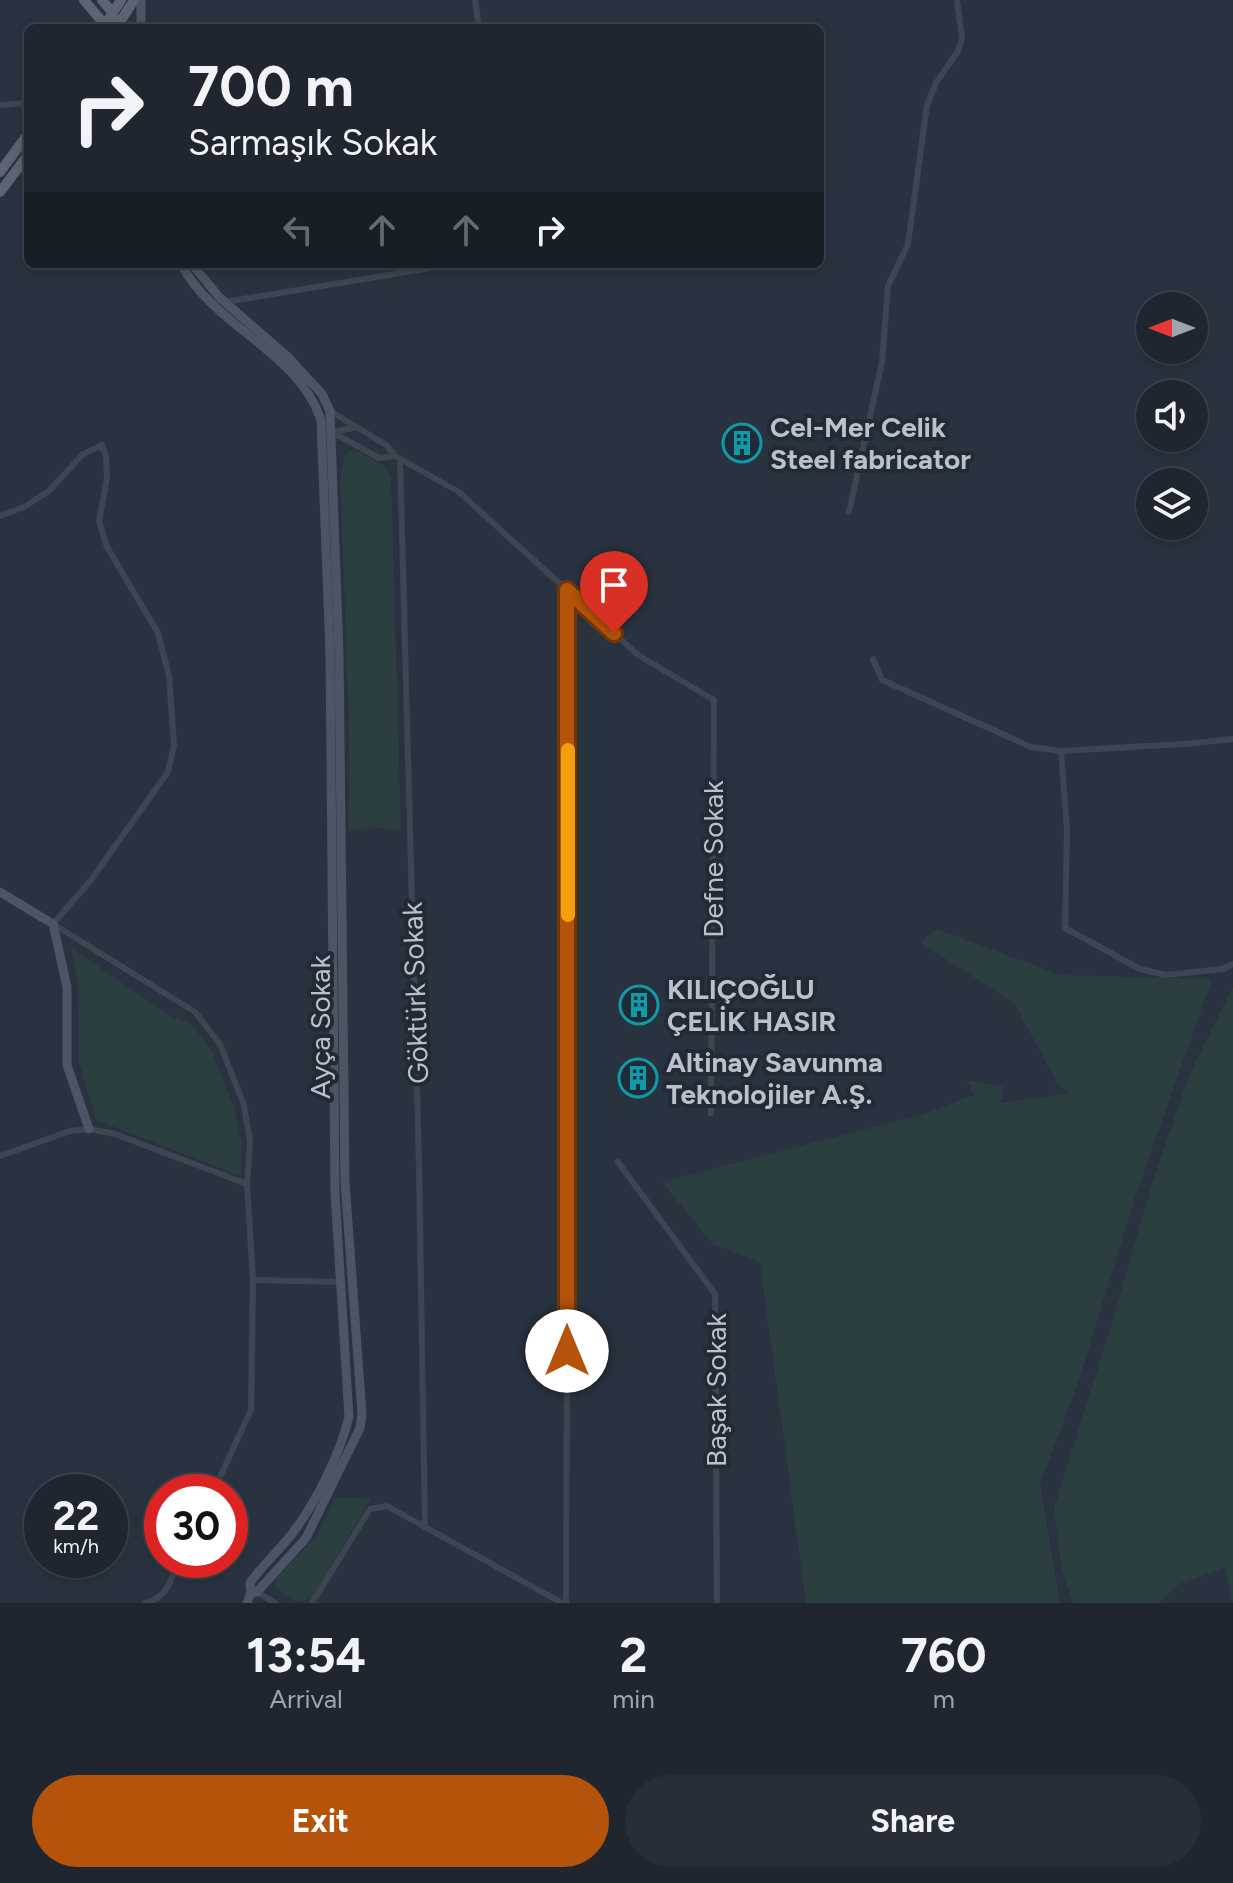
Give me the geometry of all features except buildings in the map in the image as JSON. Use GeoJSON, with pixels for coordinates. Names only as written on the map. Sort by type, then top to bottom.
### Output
{"type":"FeatureCollection","features":[{"type":"Feature","properties":{"kind":"main road"},"geometry":{"type":"LineString","coordinates":[[84,0],[113,24]]}},
{"type":"Feature","properties":{"kind":"main road"},"geometry":{"type":"LineString","coordinates":[[102,0],[114,24]]}},
{"type":"Feature","properties":{"kind":"main road"},"geometry":{"type":"LineString","coordinates":[[114,24],[121,0]]}},
{"type":"Feature","properties":{"kind":"main road"},"geometry":{"type":"LineString","coordinates":[[115,24],[134,0]]}},
{"type":"Feature","properties":{"kind":"main road"},"geometry":{"type":"LineString","coordinates":[[0,172],[24,139]]}},
{"type":"Feature","properties":{"kind":"main road"},"geometry":{"type":"LineString","coordinates":[[0,192],[24,160]]}},
{"type":"Feature","properties":{"kind":"street"},"geometry":{"type":"LineString","coordinates":[[141,0],[141,24]]}},
{"type":"Feature","properties":{"kind":"street"},"geometry":{"type":"LineString","coordinates":[[475,0],[478,24]]}},
{"type":"Feature","properties":{"kind":"street"},"geometry":{"type":"LineString","coordinates":[[849,512],[882,362],[888,286],[908,244],[927,105],[936,83],[958,51],[962,38],[957,0]]}},
{"type":"Feature","properties":{"kind":"street"},"geometry":{"type":"LineString","coordinates":[[0,105],[24,103]]}},
{"type":"Feature","properties":{"kind":"street"},"geometry":{"type":"LineString","coordinates":[[185,268],[288,357],[322,394],[330,411],[386,445],[398,457],[459,492],[567,590],[568,1162],[564,1603],[387,1506],[370,1509],[312,1603]]}},
{"type":"Feature","properties":{"kind":"street"},"geometry":{"type":"LineString","coordinates":[[194,268],[205,288]]}},
{"type":"Feature","properties":{"kind":"street"},"geometry":{"type":"LineString","coordinates":[[225,302],[430,268]]}},
{"type":"Feature","properties":{"kind":"street","name":"Ayça Sokak"},"geometry":{"type":"LineString","coordinates":[[205,288],[291,372],[316,402],[328,451]]}},
{"type":"Feature","properties":{"kind":"street","name":"Ayça Sokak"},"geometry":{"type":"LineString","coordinates":[[330,411],[328,451],[339,653],[333,1115],[335,1193],[346,1282]]}},
{"type":"Feature","properties":{"kind":"street"},"geometry":{"type":"LineString","coordinates":[[321,420],[330,431],[348,443],[379,458],[398,457]]}},
{"type":"Feature","properties":{"kind":"street"},"geometry":{"type":"LineString","coordinates":[[330,431],[357,428]]}},
{"type":"Feature","properties":{"kind":"street"},"geometry":{"type":"LineString","coordinates":[[328,451],[339,443],[348,443]]}},
{"type":"Feature","properties":{"kind":"street"},"geometry":{"type":"LineString","coordinates":[[0,516],[24,507],[49,491],[83,454],[102,445],[107,478],[99,521],[107,547],[158,633],[169,676],[174,745],[168,772],[91,880],[53,924]]}},
{"type":"Feature","properties":{"kind":"street","name":"Göktürk Sokak"},"geometry":{"type":"LineString","coordinates":[[398,457],[419,1165],[425,1527]]}},
{"type":"Feature","properties":{"kind":"street","name":"Defne Sokak"},"geometry":{"type":"LineString","coordinates":[[567,590],[638,655],[714,700],[711,1113]]}},
{"type":"Feature","properties":{"kind":"street"},"geometry":{"type":"LineString","coordinates":[[873,659],[882,680],[1031,747],[1061,751],[1233,739]]}},
{"type":"Feature","properties":{"kind":"street"},"geometry":{"type":"LineString","coordinates":[[1061,751],[1067,830],[1065,928],[1140,969],[1165,975],[1223,969],[1233,964]]}},
{"type":"Feature","properties":{"kind":"street","name":"Ayça Sokak"},"geometry":{"type":"LineString","coordinates":[[336,882],[346,1282]]}},
{"type":"Feature","properties":{"kind":"street"},"geometry":{"type":"LineString","coordinates":[[0,892],[195,1012],[220,1044],[244,1105],[250,1142],[247,1184],[253,1280],[251,1410],[221,1474]]}},
{"type":"Feature","properties":{"kind":"street"},"geometry":{"type":"LineString","coordinates":[[53,924],[67,987],[67,1065],[89,1129]]}},
{"type":"Feature","properties":{"kind":"street"},"geometry":{"type":"LineString","coordinates":[[0,1156],[70,1131],[89,1129],[115,1134],[247,1184]]}},
{"type":"Feature","properties":{"kind":"street","name":"Başak Sokak"},"geometry":{"type":"LineString","coordinates":[[618,1162],[715,1294],[717,1603]]}},
{"type":"Feature","properties":{"kind":"street"},"geometry":{"type":"LineString","coordinates":[[253,1280],[346,1282],[349,1417],[346,1431],[312,1503],[293,1533],[250,1583],[254,1592],[275,1603]]}},
{"type":"Feature","properties":{"kind":"street"},"geometry":{"type":"LineString","coordinates":[[145,1603],[154,1601],[168,1590],[172,1578]]}},
{"type":"Feature","properties":{"kind":"street"},"geometry":{"type":"LineString","coordinates":[[247,1603],[254,1592]]}},
{"type":"Feature","properties":{"kind":"green space"},"geometry":{"type":"Polygon","coordinates":[[[353,449],[385,466],[391,479],[401,831],[375,827],[349,831],[349,717],[340,477],[345,455],[353,449]]]}},
{"type":"Feature","properties":{"kind":"green space"},"geometry":{"type":"Polygon","coordinates":[[[937,929],[1060,975],[1212,979],[1135,1197],[1080,1377],[1040,1484],[1060,1603],[806,1603],[760,1262],[713,1244],[662,1182],[924,1114],[974,1095],[967,1080],[1004,1087],[1001,1103],[1071,1093],[1058,1085],[1015,1004],[920,942],[937,929]]]}},
{"type":"Feature","properties":{"kind":"green space"},"geometry":{"type":"Polygon","coordinates":[[[71,948],[172,1017],[190,1023],[211,1049],[234,1107],[241,1139],[241,1176],[96,1120],[79,1062],[78,984],[71,948]]]}},
{"type":"Feature","properties":{"kind":"green space"},"geometry":{"type":"Polygon","coordinates":[[[1233,987],[1233,1603],[1225,1568],[1179,1584],[1159,1603],[1073,1603],[1061,1565],[1054,1508],[1152,1184],[1190,1073],[1233,987]]]}},
{"type":"Feature","properties":{"kind":"green space"},"geometry":{"type":"Polygon","coordinates":[[[336,1498],[371,1498],[312,1598],[296,1602],[276,1589],[277,1577],[316,1537],[336,1498]]]}},
{"type":"Feature","properties":{"kind":"slow traffic"},"geometry":{"type":"LineString","coordinates":[[568,750],[568,915]]}},
{"type":"Feature","properties":{"kind":"place","name":"Cel-Mer Celik Steel fabricator"},"geometry":{"type":"Point","coordinates":[742,443]}},
{"type":"Feature","properties":{"kind":"place","name":"KILIÇOĞLU ÇELİK HASIR"},"geometry":{"type":"Point","coordinates":[639,1005]}},
{"type":"Feature","properties":{"kind":"place","name":"Altinay Savunma Teknolojiler A.Ş."},"geometry":{"type":"Point","coordinates":[638,1078]}},
{"type":"Feature","properties":{"kind":"route"},"geometry":{"type":"LineString","coordinates":[[567,1351],[567,590],[614,633]]}}]}
